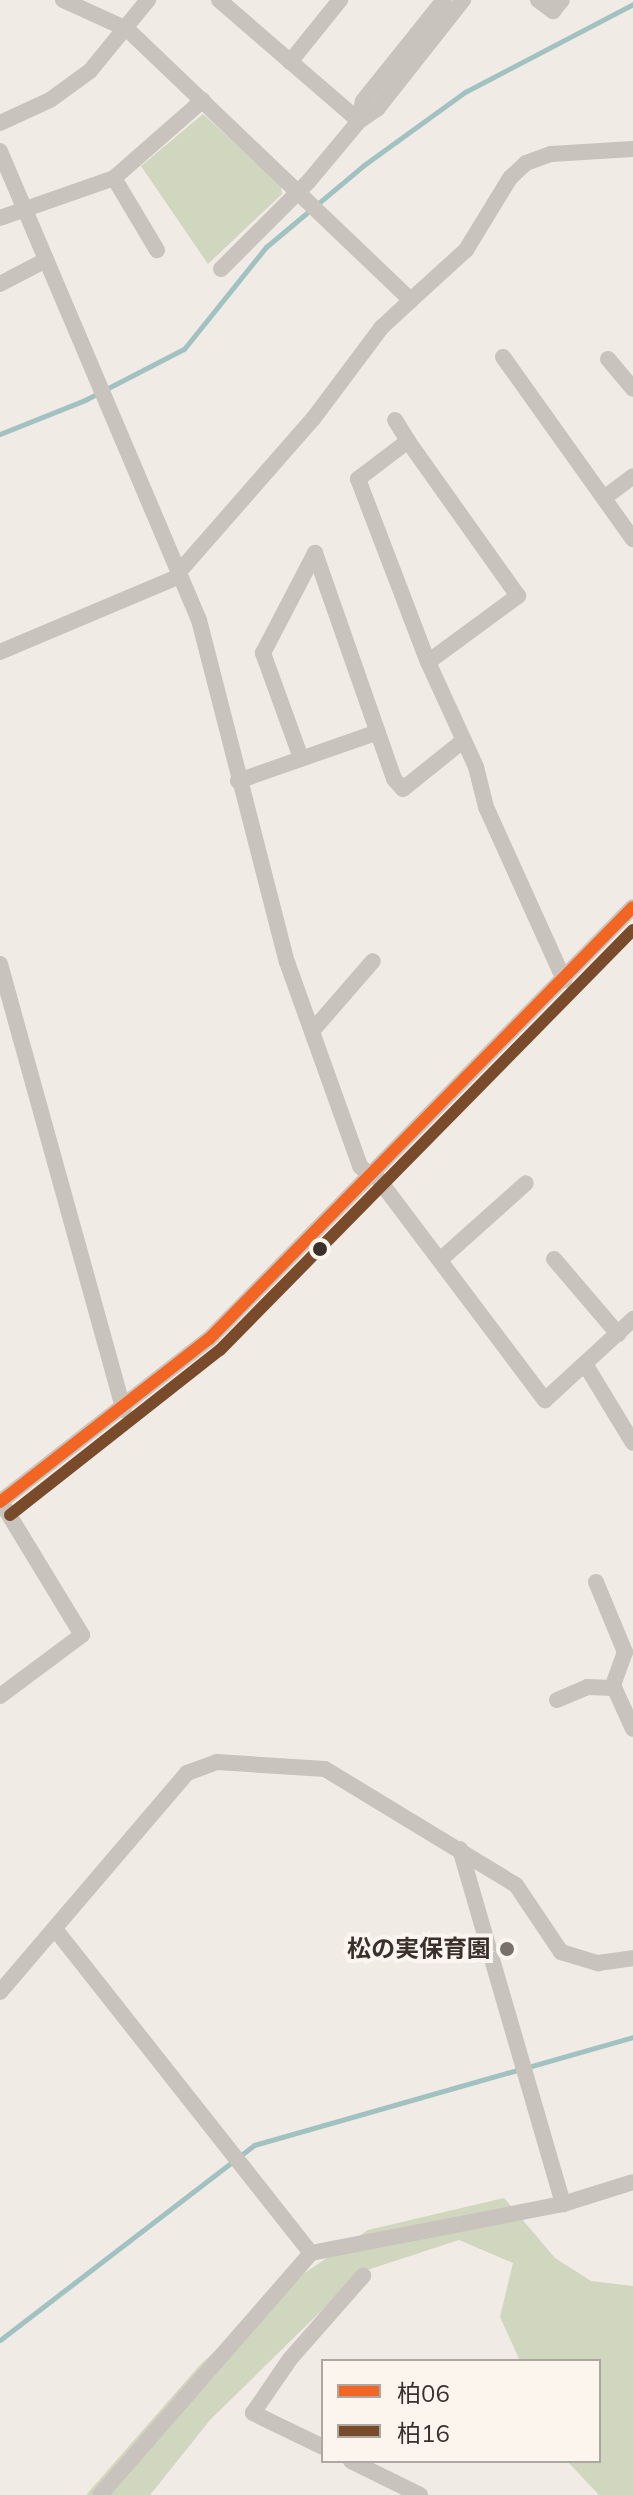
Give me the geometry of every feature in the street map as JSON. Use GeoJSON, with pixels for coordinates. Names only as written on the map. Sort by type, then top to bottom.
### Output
{"type":"FeatureCollection","features":[{"type":"Feature","properties":{"kind":"street"},"geometry":{"type":"LineString","coordinates":[[63,0],[127,29],[411,300]]}},
{"type":"Feature","properties":{"kind":"street"},"geometry":{"type":"LineString","coordinates":[[0,123],[74,84],[127,29],[148,0]]}},
{"type":"Feature","properties":{"kind":"street"},"geometry":{"type":"LineString","coordinates":[[219,0],[238,6],[290,62],[359,121]]}},
{"type":"Feature","properties":{"kind":"street"},"geometry":{"type":"LineString","coordinates":[[290,62],[340,0]]}},
{"type":"Feature","properties":{"kind":"street"},"geometry":{"type":"LineString","coordinates":[[359,121],[363,101],[444,0]]}},
{"type":"Feature","properties":{"kind":"street"},"geometry":{"type":"LineString","coordinates":[[221,269],[300,191],[359,121],[377,109],[463,0]]}},
{"type":"Feature","properties":{"kind":"street"},"geometry":{"type":"LineString","coordinates":[[538,0],[553,11],[562,0]]}},
{"type":"Feature","properties":{"kind":"street"},"geometry":{"type":"LineString","coordinates":[[0,218],[114,178],[203,100]]}},
{"type":"Feature","properties":{"kind":"street"},"geometry":{"type":"LineString","coordinates":[[0,652],[179,574],[313,419],[373,337],[466,250],[510,178],[526,163],[551,154],[633,149]]}},
{"type":"Feature","properties":{"kind":"street"},"geometry":{"type":"LineString","coordinates":[[0,151],[199,620],[287,962],[360,1166],[371,1174],[440,1260],[545,1400],[633,1319]]}},
{"type":"Feature","properties":{"kind":"street"},"geometry":{"type":"LineString","coordinates":[[114,178],[157,250]]}},
{"type":"Feature","properties":{"kind":"street"},"geometry":{"type":"LineString","coordinates":[[0,284],[46,260]]}},
{"type":"Feature","properties":{"kind":"street"},"geometry":{"type":"LineString","coordinates":[[503,357],[633,539]]}},
{"type":"Feature","properties":{"kind":"street"},"geometry":{"type":"LineString","coordinates":[[608,359],[633,389]]}},
{"type":"Feature","properties":{"kind":"street"},"geometry":{"type":"LineString","coordinates":[[395,420],[518,596],[428,662]]}},
{"type":"Feature","properties":{"kind":"street"},"geometry":{"type":"LineString","coordinates":[[408,441],[358,479],[428,662],[464,740],[486,807],[564,980]]}},
{"type":"Feature","properties":{"kind":"street"},"geometry":{"type":"LineString","coordinates":[[604,498],[633,476]]}},
{"type":"Feature","properties":{"kind":"street"},"geometry":{"type":"LineString","coordinates":[[301,758],[263,653],[315,553],[394,779],[403,789],[464,740]]}},
{"type":"Feature","properties":{"kind":"street"},"geometry":{"type":"LineString","coordinates":[[238,781],[378,732]]}},
{"type":"Feature","properties":{"kind":"street"},"geometry":{"type":"LineString","coordinates":[[0,1696],[82,1635],[0,1502],[124,1410],[218,1330],[633,907]]}},
{"type":"Feature","properties":{"kind":"street"},"geometry":{"type":"LineString","coordinates":[[313,1030],[373,961]]}},
{"type":"Feature","properties":{"kind":"street"},"geometry":{"type":"LineString","coordinates":[[0,964],[124,1410]]}},
{"type":"Feature","properties":{"kind":"street"},"geometry":{"type":"LineString","coordinates":[[440,1260],[526,1183]]}},
{"type":"Feature","properties":{"kind":"street"},"geometry":{"type":"LineString","coordinates":[[554,1259],[618,1334]]}},
{"type":"Feature","properties":{"kind":"street"},"geometry":{"type":"LineString","coordinates":[[585,1364],[633,1443]]}},
{"type":"Feature","properties":{"kind":"street"},"geometry":{"type":"LineString","coordinates":[[596,1582],[625,1652],[614,1688],[633,1729]]}},
{"type":"Feature","properties":{"kind":"street"},"geometry":{"type":"LineString","coordinates":[[557,1700],[587,1687],[614,1688]]}},
{"type":"Feature","properties":{"kind":"street"},"geometry":{"type":"LineString","coordinates":[[0,1992],[187,1773],[217,1762],[325,1769],[516,1885],[561,1952],[598,1963],[633,1958]]}},
{"type":"Feature","properties":{"kind":"street"},"geometry":{"type":"LineString","coordinates":[[460,1849],[563,2204]]}},
{"type":"Feature","properties":{"kind":"street"},"geometry":{"type":"LineString","coordinates":[[55,1929],[243,2171],[311,2253]]}},
{"type":"Feature","properties":{"kind":"street"},"geometry":{"type":"LineString","coordinates":[[100,2495],[311,2253],[563,2204],[633,2182]]}},
{"type":"Feature","properties":{"kind":"street"},"geometry":{"type":"LineString","coordinates":[[321,2446],[253,2413],[298,2349],[363,2276]]}},
{"type":"Feature","properties":{"kind":"street"},"geometry":{"type":"LineString","coordinates":[[355,2463],[420,2495]]}},
{"type":"Feature","properties":{"kind":"green space"},"geometry":{"type":"Polygon","coordinates":[[[203,114],[281,185],[282,194],[208,264],[141,166],[203,114]]]}},
{"type":"Feature","properties":{"kind":"green space"},"geometry":{"type":"Polygon","coordinates":[[[504,2198],[555,2258],[591,2281],[633,2286],[633,2495],[599,2495],[569,2463],[601,2463],[601,2359],[519,2359],[500,2317],[513,2263],[459,2240],[361,2272],[210,2420],[150,2495],[86,2495],[200,2365],[287,2285],[368,2230],[504,2198]]]}},
{"type":"Feature","properties":{"kind":"waterway"},"geometry":{"type":"LineString","coordinates":[[0,434],[85,400],[184,349],[266,247],[364,165],[465,92],[633,4]]}},
{"type":"Feature","properties":{"kind":"waterway"},"geometry":{"type":"LineString","coordinates":[[0,2340],[254,2145],[633,2037]]}},
{"type":"Feature","properties":{"kind":"transit line","name":"柏06"},"geometry":{"type":"LineString","coordinates":[[0,1502],[209,1339],[633,907]]}},
{"type":"Feature","properties":{"kind":"transit line","name":"柏16"},"geometry":{"type":"LineString","coordinates":[[10,1515],[220,1350],[633,930]]}},
{"type":"Feature","properties":{"kind":"place","name":"松の実保育園"},"geometry":{"type":"Point","coordinates":[507,1949]}}]}
